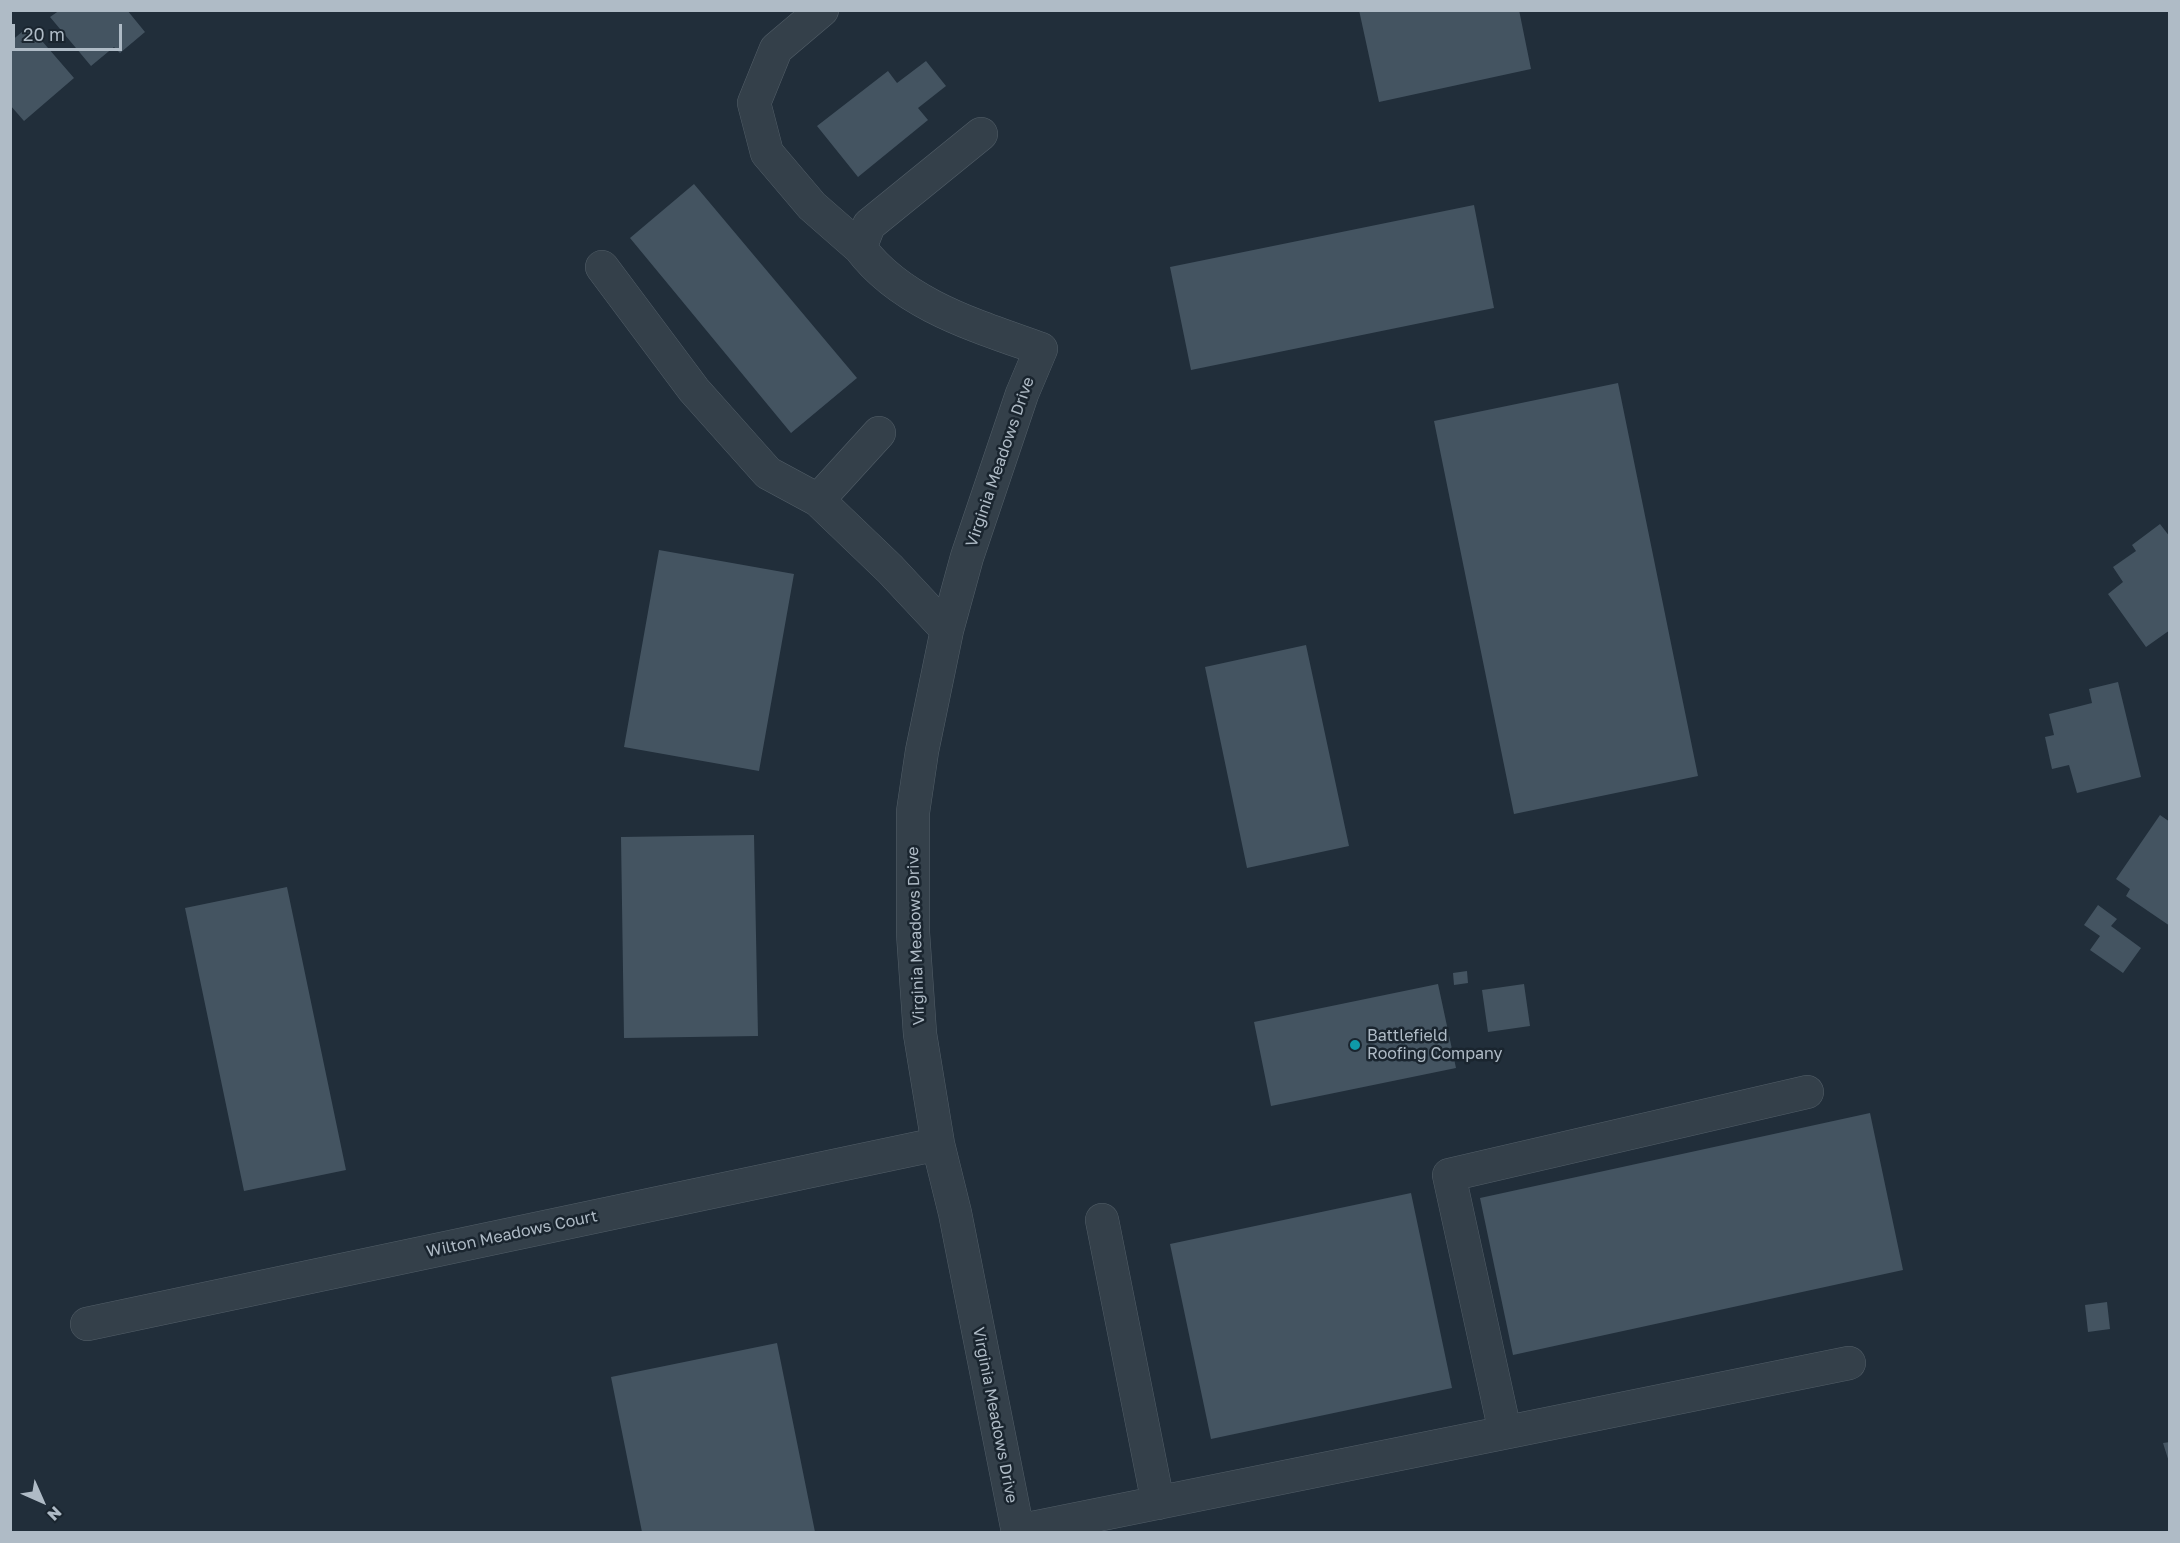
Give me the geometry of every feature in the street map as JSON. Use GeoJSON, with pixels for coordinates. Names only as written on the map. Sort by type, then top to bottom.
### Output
{"type":"FeatureCollection","features":[{"type":"Feature","properties":{"kind":"street"},"geometry":{"type":"LineString","coordinates":[[822,10],[776,49],[754,103],[767,153],[812,206],[860,248],[869,225],[981,134]]}},
{"type":"Feature","properties":{"kind":"street","name":"Virginia Meadows Drive"},"geometry":{"type":"LineString","coordinates":[[860,248],[875,267],[947,315],[1041,349],[1022,394],[980,511],[947,630],[922,751],[913,812],[913,933],[920,1034],[938,1144],[955,1212],[1018,1532]]}},
{"type":"Feature","properties":{"kind":"street"},"geometry":{"type":"LineString","coordinates":[[602,267],[694,390],[768,473],[818,500],[890,568],[947,630]]}},
{"type":"Feature","properties":{"kind":"street"},"geometry":{"type":"LineString","coordinates":[[818,500],[879,433]]}},
{"type":"Feature","properties":{"kind":"street"},"geometry":{"type":"LineString","coordinates":[[1505,1432],[1449,1175],[1807,1092]]}},
{"type":"Feature","properties":{"kind":"street","name":"Wilton Meadows Court"},"geometry":{"type":"LineString","coordinates":[[87,1324],[938,1144]]}},
{"type":"Feature","properties":{"kind":"street"},"geometry":{"type":"LineString","coordinates":[[1102,1220],[1158,1503]]}},
{"type":"Feature","properties":{"kind":"street"},"geometry":{"type":"LineString","coordinates":[[1018,1532],[1849,1363]]}},
{"type":"Feature","properties":{"kind":"building"},"geometry":{"type":"Polygon","coordinates":[[[60,10],[127,10],[145,32],[120,53],[114,47],[91,66],[50,17],[60,10]]]}},
{"type":"Feature","properties":{"kind":"building"},"geometry":{"type":"Polygon","coordinates":[[[1359,10],[1519,10],[1531,69],[1379,102],[1359,10]]]}},
{"type":"Feature","properties":{"kind":"building"},"geometry":{"type":"Polygon","coordinates":[[[29,26],[74,78],[24,121],[10,105],[10,42],[29,26]]]}},
{"type":"Feature","properties":{"kind":"building"},"geometry":{"type":"Polygon","coordinates":[[[926,61],[946,86],[918,108],[928,120],[858,177],[817,126],[888,71],[897,83],[926,61]]]}},
{"type":"Feature","properties":{"kind":"building"},"geometry":{"type":"Polygon","coordinates":[[[694,184],[857,378],[791,433],[630,238],[694,184]]]}},
{"type":"Feature","properties":{"kind":"building"},"geometry":{"type":"Polygon","coordinates":[[[1474,205],[1494,308],[1191,370],[1170,267],[1474,205]]]}},
{"type":"Feature","properties":{"kind":"building"},"geometry":{"type":"Polygon","coordinates":[[[1618,383],[1698,776],[1514,814],[1434,421],[1618,383]]]}},
{"type":"Feature","properties":{"kind":"building"},"geometry":{"type":"Polygon","coordinates":[[[2160,524],[2170,537],[2170,630],[2146,647],[2108,594],[2123,582],[2113,567],[2136,551],[2132,545],[2160,524]]]}},
{"type":"Feature","properties":{"kind":"building"},"geometry":{"type":"Polygon","coordinates":[[[659,550],[794,574],[759,771],[624,747],[659,550]]]}},
{"type":"Feature","properties":{"kind":"building"},"geometry":{"type":"Polygon","coordinates":[[[1306,645],[1349,846],[1247,868],[1205,667],[1306,645]]]}},
{"type":"Feature","properties":{"kind":"building"},"geometry":{"type":"Polygon","coordinates":[[[2118,682],[2141,777],[2077,793],[2069,765],[2052,769],[2045,737],[2054,735],[2049,714],[2092,703],[2089,689],[2118,682]]]}},
{"type":"Feature","properties":{"kind":"building"},"geometry":{"type":"Polygon","coordinates":[[[2160,815],[2170,822],[2170,926],[2126,896],[2130,889],[2116,879],[2160,815]]]}},
{"type":"Feature","properties":{"kind":"building"},"geometry":{"type":"Polygon","coordinates":[[[754,835],[758,1036],[624,1038],[621,837],[754,835]]]}},
{"type":"Feature","properties":{"kind":"building"},"geometry":{"type":"Polygon","coordinates":[[[287,887],[346,1170],[244,1191],[185,908],[287,887]]]}},
{"type":"Feature","properties":{"kind":"building"},"geometry":{"type":"Polygon","coordinates":[[[2098,905],[2117,919],[2111,926],[2141,948],[2123,973],[2090,950],[2100,936],[2084,925],[2098,905]]]}},
{"type":"Feature","properties":{"kind":"building"},"geometry":{"type":"Polygon","coordinates":[[[1467,971],[1468,983],[1454,985],[1453,973],[1467,971]]]}},
{"type":"Feature","properties":{"kind":"building","name":"Battlefield Roofing Company"},"geometry":{"type":"Polygon","coordinates":[[[1438,984],[1456,1068],[1271,1106],[1254,1022],[1438,984]]]}},
{"type":"Feature","properties":{"kind":"building"},"geometry":{"type":"Polygon","coordinates":[[[1524,984],[1530,1026],[1488,1032],[1482,990],[1524,984]]]}},
{"type":"Feature","properties":{"kind":"building"},"geometry":{"type":"Polygon","coordinates":[[[1870,1113],[1903,1270],[1513,1355],[1480,1198],[1870,1113]]]}},
{"type":"Feature","properties":{"kind":"building"},"geometry":{"type":"Polygon","coordinates":[[[1411,1193],[1452,1388],[1211,1439],[1170,1244],[1411,1193]]]}},
{"type":"Feature","properties":{"kind":"building"},"geometry":{"type":"Polygon","coordinates":[[[2107,1302],[2110,1329],[2088,1332],[2085,1305],[2107,1302]]]}},
{"type":"Feature","properties":{"kind":"building"},"geometry":{"type":"Polygon","coordinates":[[[777,1343],[815,1532],[642,1532],[611,1377],[777,1343]]]}},
{"type":"Feature","properties":{"kind":"building"},"geometry":{"type":"Polygon","coordinates":[[[2170,1442],[2170,1462],[2169,1462],[2163,1443],[2170,1442]]]}},
{"type":"Feature","properties":{"kind":"place","name":"Battlefield Roofing Company"},"geometry":{"type":"Point","coordinates":[1355,1045]}}]}
